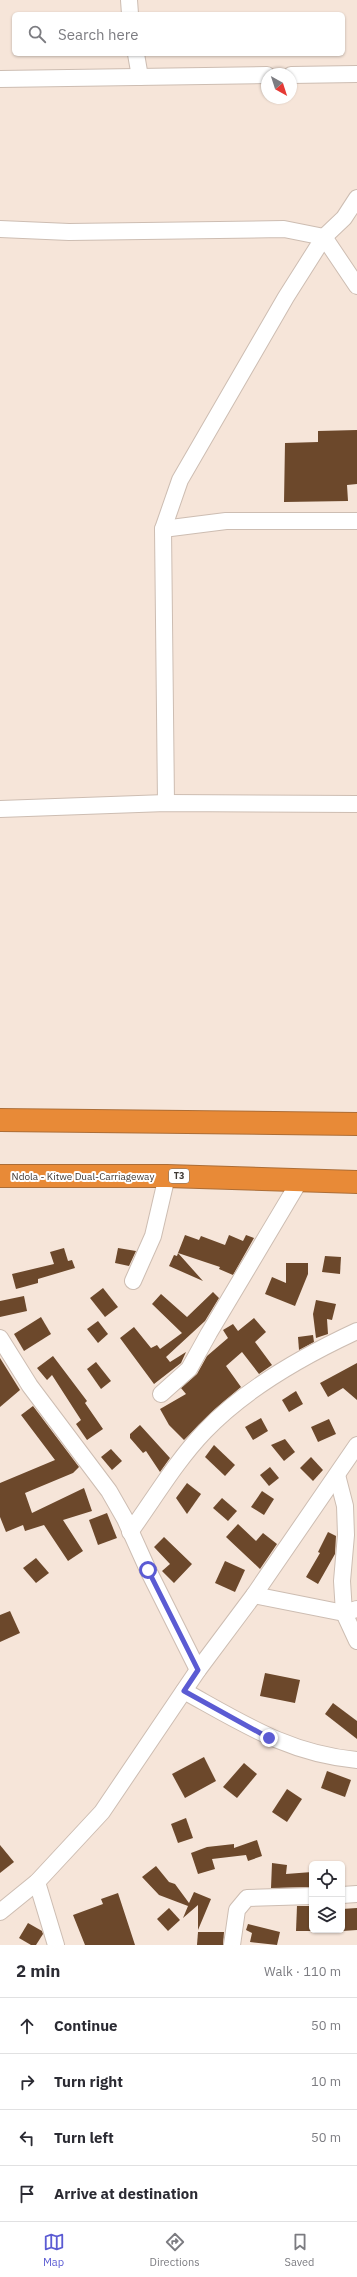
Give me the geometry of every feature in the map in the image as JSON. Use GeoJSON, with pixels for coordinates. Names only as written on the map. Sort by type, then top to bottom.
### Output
{"type":"FeatureCollection","features":[{"type":"Feature","properties":{"kind":"highway"},"geometry":{"type":"LineString","coordinates":[[0,1120],[357,1124]]}},
{"type":"Feature","properties":{"kind":"highway","name":"Ndola - Kitwe Dual-Carriageway"},"geometry":{"type":"LineString","coordinates":[[0,1176],[167,1176],[299,1182],[357,1182]]}},
{"type":"Feature","properties":{"kind":"street"},"geometry":{"type":"LineString","coordinates":[[129,0],[130,12]]}},
{"type":"Feature","properties":{"kind":"street"},"geometry":{"type":"LineString","coordinates":[[136,56],[140,77]]}},
{"type":"Feature","properties":{"kind":"street"},"geometry":{"type":"LineString","coordinates":[[297,75],[357,74]]}},
{"type":"Feature","properties":{"kind":"street"},"geometry":{"type":"LineString","coordinates":[[0,79],[261,75]]}},
{"type":"Feature","properties":{"kind":"street"},"geometry":{"type":"LineString","coordinates":[[166,803],[163,529],[180,480],[286,297],[324,237],[350,218],[357,198]]}},
{"type":"Feature","properties":{"kind":"street"},"geometry":{"type":"LineString","coordinates":[[0,229],[70,232],[284,229],[324,237],[357,286]]}},
{"type":"Feature","properties":{"kind":"street"},"geometry":{"type":"LineString","coordinates":[[163,529],[226,520],[357,521]]}},
{"type":"Feature","properties":{"kind":"street"},"geometry":{"type":"LineString","coordinates":[[0,809],[166,803],[357,804]]}},
{"type":"Feature","properties":{"kind":"street"},"geometry":{"type":"LineString","coordinates":[[133,1281],[153,1236],[167,1176]]}},
{"type":"Feature","properties":{"kind":"street"},"geometry":{"type":"LineString","coordinates":[[161,1394],[190,1369],[208,1333],[299,1182]]}},
{"type":"Feature","properties":{"kind":"street"},"geometry":{"type":"LineString","coordinates":[[130,1532],[184,1457],[204,1432],[228,1410],[298,1362],[357,1331]]}},
{"type":"Feature","properties":{"kind":"street"},"geometry":{"type":"LineString","coordinates":[[0,1338],[30,1386],[109,1491],[125,1519],[198,1670]]}},
{"type":"Feature","properties":{"kind":"street"},"geometry":{"type":"LineString","coordinates":[[0,1912],[37,1882],[102,1812],[198,1670],[254,1595],[357,1445]]}},
{"type":"Feature","properties":{"kind":"street"},"geometry":{"type":"LineString","coordinates":[[337,1475],[345,1506],[346,1535],[342,1581],[351,1611],[357,1641]]}},
{"type":"Feature","properties":{"kind":"street"},"geometry":{"type":"LineString","coordinates":[[254,1595],[351,1611]]}},
{"type":"Feature","properties":{"kind":"street"},"geometry":{"type":"LineString","coordinates":[[184,1691],[269,1738],[299,1749],[339,1758],[357,1760]]}},
{"type":"Feature","properties":{"kind":"street"},"geometry":{"type":"LineString","coordinates":[[37,1882],[56,1945]]}},
{"type":"Feature","properties":{"kind":"street"},"geometry":{"type":"LineString","coordinates":[[345,1895],[357,1894]]}},
{"type":"Feature","properties":{"kind":"street"},"geometry":{"type":"LineString","coordinates":[[232,1945],[237,1910],[247,1898],[309,1896]]}},
{"type":"Feature","properties":{"kind":"building"},"geometry":{"type":"Polygon","coordinates":[[[357,430],[357,484],[347,485],[348,501],[284,502],[285,443],[318,442],[318,431],[357,430]]]}},
{"type":"Feature","properties":{"kind":"building"},"geometry":{"type":"Polygon","coordinates":[[[185,1235],[199,1240],[201,1236],[225,1245],[229,1235],[243,1241],[246,1235],[254,1238],[233,1275],[219,1269],[220,1267],[178,1253],[185,1235]]]}},
{"type":"Feature","properties":{"kind":"building"},"geometry":{"type":"Polygon","coordinates":[[[64,1248],[68,1261],[72,1260],[75,1268],[38,1279],[38,1283],[16,1289],[12,1274],[54,1264],[50,1252],[64,1248]]]}},
{"type":"Feature","properties":{"kind":"building"},"geometry":{"type":"Polygon","coordinates":[[[118,1248],[136,1251],[129,1266],[115,1263],[118,1248]]]}},
{"type":"Feature","properties":{"kind":"building"},"geometry":{"type":"Polygon","coordinates":[[[178,1253],[203,1281],[169,1266],[174,1255],[177,1256],[178,1253]]]}},
{"type":"Feature","properties":{"kind":"building"},"geometry":{"type":"Polygon","coordinates":[[[325,1256],[341,1257],[340,1274],[322,1272],[325,1256]]]}},
{"type":"Feature","properties":{"kind":"building"},"geometry":{"type":"Polygon","coordinates":[[[286,1263],[308,1263],[308,1274],[295,1306],[265,1294],[272,1277],[286,1283],[286,1263]]]}},
{"type":"Feature","properties":{"kind":"building"},"geometry":{"type":"Polygon","coordinates":[[[103,1288],[118,1307],[105,1317],[90,1298],[103,1288]]]}},
{"type":"Feature","properties":{"kind":"building"},"geometry":{"type":"Polygon","coordinates":[[[213,1292],[219,1298],[205,1321],[166,1357],[170,1362],[186,1352],[181,1363],[154,1384],[120,1338],[134,1327],[151,1348],[157,1345],[160,1349],[182,1333],[152,1304],[161,1294],[187,1317],[213,1292]]]}},
{"type":"Feature","properties":{"kind":"building"},"geometry":{"type":"Polygon","coordinates":[[[24,1296],[27,1311],[0,1317],[0,1301],[24,1296]]]}},
{"type":"Feature","properties":{"kind":"building"},"geometry":{"type":"Polygon","coordinates":[[[316,1300],[336,1304],[332,1320],[327,1319],[328,1334],[316,1338],[313,1314],[316,1300]]]}},
{"type":"Feature","properties":{"kind":"building"},"geometry":{"type":"Polygon","coordinates":[[[41,1317],[51,1334],[24,1351],[14,1334],[41,1317]]]}},
{"type":"Feature","properties":{"kind":"building"},"geometry":{"type":"Polygon","coordinates":[[[254,1318],[266,1332],[255,1342],[272,1365],[259,1374],[242,1352],[226,1366],[241,1387],[215,1409],[184,1440],[169,1425],[160,1409],[186,1394],[181,1388],[197,1374],[207,1356],[228,1338],[223,1330],[233,1324],[238,1331],[254,1318]]]}},
{"type":"Feature","properties":{"kind":"building"},"geometry":{"type":"Polygon","coordinates":[[[98,1321],[108,1334],[98,1343],[87,1329],[98,1321]]]}},
{"type":"Feature","properties":{"kind":"building"},"geometry":{"type":"Polygon","coordinates":[[[313,1335],[314,1342],[299,1350],[298,1337],[313,1335]]]}},
{"type":"Feature","properties":{"kind":"building"},"geometry":{"type":"Polygon","coordinates":[[[53,1356],[87,1401],[85,1403],[103,1429],[87,1440],[76,1424],[81,1420],[52,1375],[47,1380],[37,1368],[53,1356]]]}},
{"type":"Feature","properties":{"kind":"building"},"geometry":{"type":"Polygon","coordinates":[[[0,1358],[20,1390],[0,1407],[0,1358]]]}},
{"type":"Feature","properties":{"kind":"building"},"geometry":{"type":"Polygon","coordinates":[[[96,1362],[111,1381],[101,1389],[87,1369],[96,1362]]]}},
{"type":"Feature","properties":{"kind":"building"},"geometry":{"type":"Polygon","coordinates":[[[357,1363],[357,1400],[343,1388],[328,1397],[320,1383],[357,1363]]]}},
{"type":"Feature","properties":{"kind":"building"},"geometry":{"type":"Polygon","coordinates":[[[296,1391],[303,1404],[289,1412],[282,1400],[296,1391]]]}},
{"type":"Feature","properties":{"kind":"building"},"geometry":{"type":"Polygon","coordinates":[[[33,1406],[79,1467],[73,1473],[25,1493],[32,1513],[84,1488],[92,1511],[63,1520],[83,1551],[68,1561],[44,1525],[25,1531],[23,1525],[6,1532],[0,1517],[0,1483],[55,1460],[21,1415],[33,1406]]]}},
{"type":"Feature","properties":{"kind":"building"},"geometry":{"type":"Polygon","coordinates":[[[261,1418],[268,1431],[253,1440],[245,1427],[261,1418]]]}},
{"type":"Feature","properties":{"kind":"building"},"geometry":{"type":"Polygon","coordinates":[[[329,1419],[336,1434],[318,1442],[311,1427],[329,1419]]]}},
{"type":"Feature","properties":{"kind":"building"},"geometry":{"type":"Polygon","coordinates":[[[140,1425],[170,1458],[160,1472],[146,1451],[143,1453],[130,1438],[130,1434],[140,1425]]]}},
{"type":"Feature","properties":{"kind":"building"},"geometry":{"type":"Polygon","coordinates":[[[285,1439],[295,1452],[284,1461],[271,1445],[285,1439]]]}},
{"type":"Feature","properties":{"kind":"building"},"geometry":{"type":"Polygon","coordinates":[[[214,1445],[235,1465],[225,1476],[205,1457],[214,1445]]]}},
{"type":"Feature","properties":{"kind":"building"},"geometry":{"type":"Polygon","coordinates":[[[111,1449],[122,1461],[112,1470],[101,1457],[111,1449]]]}},
{"type":"Feature","properties":{"kind":"building"},"geometry":{"type":"Polygon","coordinates":[[[311,1457],[323,1470],[313,1481],[300,1468],[311,1457]]]}},
{"type":"Feature","properties":{"kind":"building"},"geometry":{"type":"Polygon","coordinates":[[[270,1467],[279,1478],[269,1486],[260,1475],[270,1467]]]}},
{"type":"Feature","properties":{"kind":"building"},"geometry":{"type":"Polygon","coordinates":[[[187,1483],[201,1494],[187,1514],[176,1498],[187,1483]]]}},
{"type":"Feature","properties":{"kind":"building"},"geometry":{"type":"Polygon","coordinates":[[[262,1491],[274,1499],[264,1515],[251,1507],[262,1491]]]}},
{"type":"Feature","properties":{"kind":"building"},"geometry":{"type":"Polygon","coordinates":[[[222,1498],[237,1511],[228,1521],[213,1508],[222,1498]]]}},
{"type":"Feature","properties":{"kind":"building"},"geometry":{"type":"Polygon","coordinates":[[[107,1513],[117,1538],[98,1545],[89,1520],[107,1513]]]}},
{"type":"Feature","properties":{"kind":"building"},"geometry":{"type":"Polygon","coordinates":[[[238,1524],[256,1541],[263,1533],[277,1544],[260,1569],[226,1537],[238,1524]]]}},
{"type":"Feature","properties":{"kind":"building"},"geometry":{"type":"Polygon","coordinates":[[[328,1532],[336,1536],[335,1554],[318,1584],[306,1577],[320,1553],[318,1552],[328,1532]]]}},
{"type":"Feature","properties":{"kind":"building"},"geometry":{"type":"Polygon","coordinates":[[[164,1537],[192,1564],[174,1583],[162,1571],[170,1564],[154,1547],[164,1537]]]}},
{"type":"Feature","properties":{"kind":"building"},"geometry":{"type":"Polygon","coordinates":[[[36,1558],[49,1573],[36,1583],[23,1568],[36,1558]]]}},
{"type":"Feature","properties":{"kind":"building"},"geometry":{"type":"Polygon","coordinates":[[[225,1561],[245,1570],[235,1592],[215,1583],[225,1561]]]}},
{"type":"Feature","properties":{"kind":"building"},"geometry":{"type":"Polygon","coordinates":[[[10,1611],[20,1633],[0,1642],[0,1615],[10,1611]]]}},
{"type":"Feature","properties":{"kind":"building"},"geometry":{"type":"Polygon","coordinates":[[[265,1673],[300,1680],[295,1703],[260,1696],[265,1673]]]}},
{"type":"Feature","properties":{"kind":"building"},"geometry":{"type":"Polygon","coordinates":[[[333,1703],[357,1721],[357,1739],[325,1714],[333,1703]]]}},
{"type":"Feature","properties":{"kind":"building"},"geometry":{"type":"Polygon","coordinates":[[[204,1757],[216,1781],[185,1798],[172,1774],[204,1757]]]}},
{"type":"Feature","properties":{"kind":"building"},"geometry":{"type":"Polygon","coordinates":[[[244,1763],[257,1774],[237,1798],[223,1787],[244,1763]]]}},
{"type":"Feature","properties":{"kind":"building"},"geometry":{"type":"Polygon","coordinates":[[[327,1771],[351,1780],[345,1797],[321,1788],[327,1771]]]}},
{"type":"Feature","properties":{"kind":"building"},"geometry":{"type":"Polygon","coordinates":[[[287,1789],[302,1799],[287,1822],[272,1812],[287,1789]]]}},
{"type":"Feature","properties":{"kind":"building"},"geometry":{"type":"Polygon","coordinates":[[[186,1818],[193,1838],[178,1843],[171,1824],[186,1818]]]}},
{"type":"Feature","properties":{"kind":"building"},"geometry":{"type":"Polygon","coordinates":[[[257,1840],[262,1856],[248,1861],[246,1855],[212,1859],[215,1869],[198,1874],[191,1853],[207,1847],[234,1844],[234,1848],[257,1840]]]}},
{"type":"Feature","properties":{"kind":"building"},"geometry":{"type":"Polygon","coordinates":[[[0,1845],[14,1862],[0,1873],[0,1845]]]}},
{"type":"Feature","properties":{"kind":"building"},"geometry":{"type":"Polygon","coordinates":[[[272,1863],[287,1865],[286,1874],[309,1872],[309,1887],[271,1888],[272,1863]]]}},
{"type":"Feature","properties":{"kind":"building"},"geometry":{"type":"Polygon","coordinates":[[[156,1866],[169,1882],[175,1884],[189,1903],[194,1892],[211,1899],[198,1930],[198,1905],[183,1918],[188,1906],[159,1895],[142,1877],[156,1866]]]}},
{"type":"Feature","properties":{"kind":"building"},"geometry":{"type":"Polygon","coordinates":[[[118,1893],[135,1945],[85,1945],[73,1915],[103,1904],[101,1899],[118,1893]]]}},
{"type":"Feature","properties":{"kind":"building"},"geometry":{"type":"Polygon","coordinates":[[[297,1906],[309,1906],[309,1931],[296,1931],[297,1906]]]}},
{"type":"Feature","properties":{"kind":"building"},"geometry":{"type":"Polygon","coordinates":[[[169,1908],[180,1920],[168,1931],[157,1919],[169,1908]]]}},
{"type":"Feature","properties":{"kind":"building"},"geometry":{"type":"Polygon","coordinates":[[[357,1908],[357,1930],[345,1931],[345,1909],[357,1908]]]}},
{"type":"Feature","properties":{"kind":"building"},"geometry":{"type":"Polygon","coordinates":[[[28,1923],[42,1931],[43,1934],[36,1945],[31,1945],[19,1938],[28,1923]]]}},
{"type":"Feature","properties":{"kind":"building"},"geometry":{"type":"Polygon","coordinates":[[[248,1924],[280,1932],[277,1945],[250,1942],[252,1933],[246,1930],[248,1924]]]}},
{"type":"Feature","properties":{"kind":"building"},"geometry":{"type":"Polygon","coordinates":[[[198,1932],[224,1932],[223,1945],[197,1945],[198,1932]]]}},
{"type":"Feature","properties":{"kind":"route"},"geometry":{"type":"LineString","coordinates":[[148,1570],[198,1670],[184,1691],[269,1738]]}}]}
